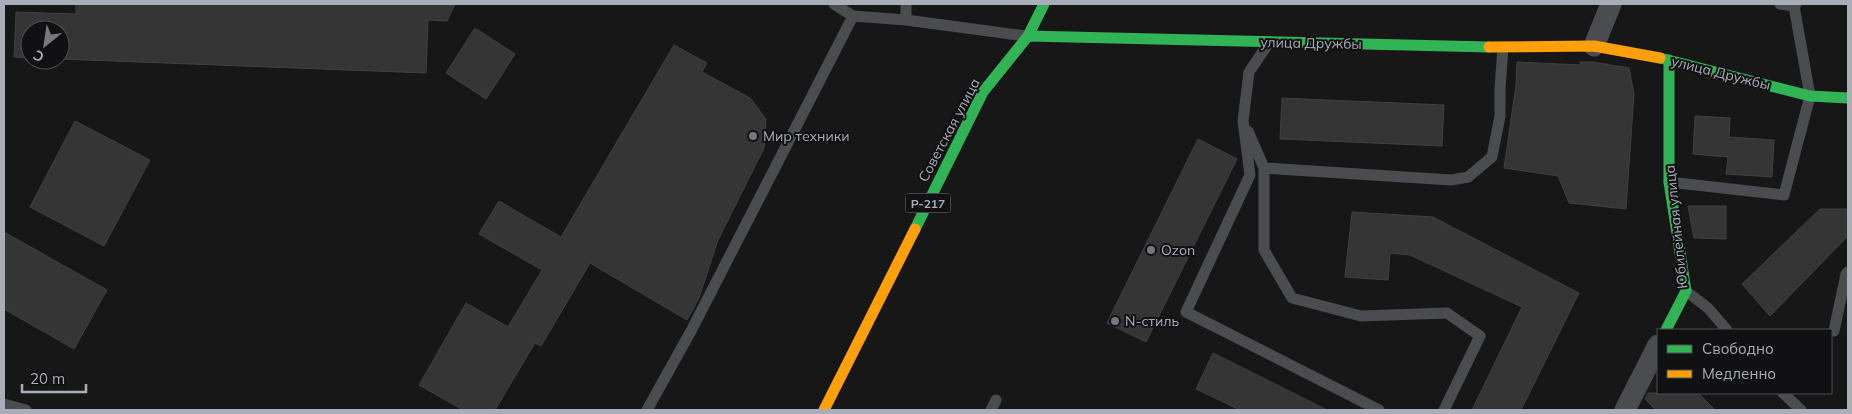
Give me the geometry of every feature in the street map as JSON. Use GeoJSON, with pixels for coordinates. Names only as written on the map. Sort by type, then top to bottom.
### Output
{"type":"FeatureCollection","features":[{"type":"Feature","properties":{"kind":"main road","name":"Советская улица"},"geometry":{"type":"LineString","coordinates":[[824,410],[983,92],[1028,36],[1044,4]]}},
{"type":"Feature","properties":{"kind":"main road","name":"улица Дружбы"},"geometry":{"type":"LineString","coordinates":[[1028,36],[1503,47],[1594,46],[1669,60],[1810,96],[1848,98]]}},
{"type":"Feature","properties":{"kind":"main road","name":"Юбилейная улица"},"geometry":{"type":"LineString","coordinates":[[1667,329],[1686,291],[1669,182],[1669,60]]}},
{"type":"Feature","properties":{"kind":"street"},"geometry":{"type":"LineString","coordinates":[[1594,46],[1611,4]]}},
{"type":"Feature","properties":{"kind":"street"},"geometry":{"type":"LineString","coordinates":[[1625,410],[1657,347]]}},
{"type":"Feature","properties":{"kind":"lane"},"geometry":{"type":"LineString","coordinates":[[834,4],[853,16],[906,20],[1028,36]]}},
{"type":"Feature","properties":{"kind":"lane"},"geometry":{"type":"LineString","coordinates":[[906,4],[906,20]]}},
{"type":"Feature","properties":{"kind":"lane"},"geometry":{"type":"LineString","coordinates":[[1669,182],[1784,195],[1810,96],[1795,5],[1780,4]]}},
{"type":"Feature","properties":{"kind":"lane"},"geometry":{"type":"LineString","coordinates":[[647,410],[690,331],[853,16]]}},
{"type":"Feature","properties":{"kind":"lane"},"geometry":{"type":"LineString","coordinates":[[1268,42],[1249,72],[1243,121],[1250,175],[1186,312],[1380,410]]}},
{"type":"Feature","properties":{"kind":"lane"},"geometry":{"type":"LineString","coordinates":[[1264,168],[1452,180],[1468,176],[1492,156],[1500,116],[1503,47]]}},
{"type":"Feature","properties":{"kind":"lane"},"geometry":{"type":"LineString","coordinates":[[1243,121],[1264,168],[1264,250],[1292,298],[1361,316],[1447,313],[1480,336],[1444,410]]}},
{"type":"Feature","properties":{"kind":"lane"},"geometry":{"type":"LineString","coordinates":[[1834,331],[1848,272]]}},
{"type":"Feature","properties":{"kind":"lane"},"geometry":{"type":"LineString","coordinates":[[1686,291],[1708,308],[1726,329]]}},
{"type":"Feature","properties":{"kind":"lane"},"geometry":{"type":"LineString","coordinates":[[1783,394],[1801,410]]}},
{"type":"Feature","properties":{"kind":"lane"},"geometry":{"type":"LineString","coordinates":[[4,404],[26,410]]}},
{"type":"Feature","properties":{"kind":"building"},"geometry":{"type":"Polygon","coordinates":[[[76,4],[455,4],[447,21],[428,20],[426,73],[70,59],[70,20],[20,20],[20,57],[14,57],[16,12],[76,14],[76,4]]]}},
{"type":"Feature","properties":{"kind":"building"},"geometry":{"type":"Polygon","coordinates":[[[475,28],[515,54],[486,99],[446,73],[475,28]]]}},
{"type":"Feature","properties":{"kind":"building"},"geometry":{"type":"Polygon","coordinates":[[[674,45],[707,63],[702,72],[750,98],[766,119],[764,148],[718,240],[699,298],[687,320],[590,263],[541,346],[535,343],[495,410],[463,410],[419,385],[466,303],[508,327],[542,270],[479,234],[499,201],[561,237],[674,45]]]}},
{"type":"Feature","properties":{"kind":"building"},"geometry":{"type":"Polygon","coordinates":[[[1517,62],[1581,65],[1580,62],[1593,62],[1629,68],[1634,94],[1626,209],[1569,203],[1558,176],[1504,168],[1516,85],[1517,62]]]}},
{"type":"Feature","properties":{"kind":"building"},"geometry":{"type":"Polygon","coordinates":[[[1282,98],[1444,105],[1442,146],[1280,139],[1282,98]]]}},
{"type":"Feature","properties":{"kind":"building"},"geometry":{"type":"Polygon","coordinates":[[[1695,116],[1730,118],[1729,137],[1774,140],[1772,177],[1726,174],[1728,157],[1693,154],[1695,116]]]}},
{"type":"Feature","properties":{"kind":"building"},"geometry":{"type":"Polygon","coordinates":[[[75,121],[150,160],[104,246],[30,207],[75,121]]]}},
{"type":"Feature","properties":{"kind":"building"},"geometry":{"type":"Polygon","coordinates":[[[1198,139],[1237,159],[1146,342],[1107,323],[1198,139]]]}},
{"type":"Feature","properties":{"kind":"building"},"geometry":{"type":"Polygon","coordinates":[[[1688,206],[1726,206],[1726,239],[1694,238],[1688,206]]]}},
{"type":"Feature","properties":{"kind":"building"},"geometry":{"type":"Polygon","coordinates":[[[1820,209],[1848,209],[1848,236],[1770,316],[1742,284],[1820,209]]]}},
{"type":"Feature","properties":{"kind":"building"},"geometry":{"type":"Polygon","coordinates":[[[1352,212],[1433,217],[1579,293],[1521,410],[1472,410],[1522,307],[1410,255],[1390,253],[1388,280],[1345,277],[1352,212]]]}},
{"type":"Feature","properties":{"kind":"building"},"geometry":{"type":"Polygon","coordinates":[[[4,232],[107,290],[74,349],[4,309],[4,232]]]}},
{"type":"Feature","properties":{"kind":"building"},"geometry":{"type":"Polygon","coordinates":[[[1213,353],[1327,410],[1240,410],[1196,389],[1213,353]]]}},
{"type":"Feature","properties":{"kind":"building"},"geometry":{"type":"Polygon","coordinates":[[[1648,393],[1699,394],[1715,410],[1656,410],[1645,399],[1648,393]]]}},
{"type":"Feature","properties":{"kind":"traffic: fast"},"geometry":{"type":"LineString","coordinates":[[915,229],[983,92],[1028,36],[1044,4]]}},
{"type":"Feature","properties":{"kind":"traffic: fast"},"geometry":{"type":"LineString","coordinates":[[1028,36],[1489,47]]}},
{"type":"Feature","properties":{"kind":"traffic: fast"},"geometry":{"type":"LineString","coordinates":[[1660,58],[1810,96],[1848,98]]}},
{"type":"Feature","properties":{"kind":"traffic: fast"},"geometry":{"type":"LineString","coordinates":[[1667,329],[1686,291],[1669,182],[1669,60]]}},
{"type":"Feature","properties":{"kind":"traffic: slow"},"geometry":{"type":"LineString","coordinates":[[1489,47],[1594,46],[1660,58]]}},
{"type":"Feature","properties":{"kind":"traffic: slow"},"geometry":{"type":"LineString","coordinates":[[824,410],[915,229]]}},
{"type":"Feature","properties":{"kind":"place","name":"Мир техники"},"geometry":{"type":"Point","coordinates":[753,136]}},
{"type":"Feature","properties":{"kind":"place","name":"Ozon"},"geometry":{"type":"Point","coordinates":[1151,250]}},
{"type":"Feature","properties":{"kind":"place","name":"N-стиль"},"geometry":{"type":"Point","coordinates":[1115,321]}}]}
